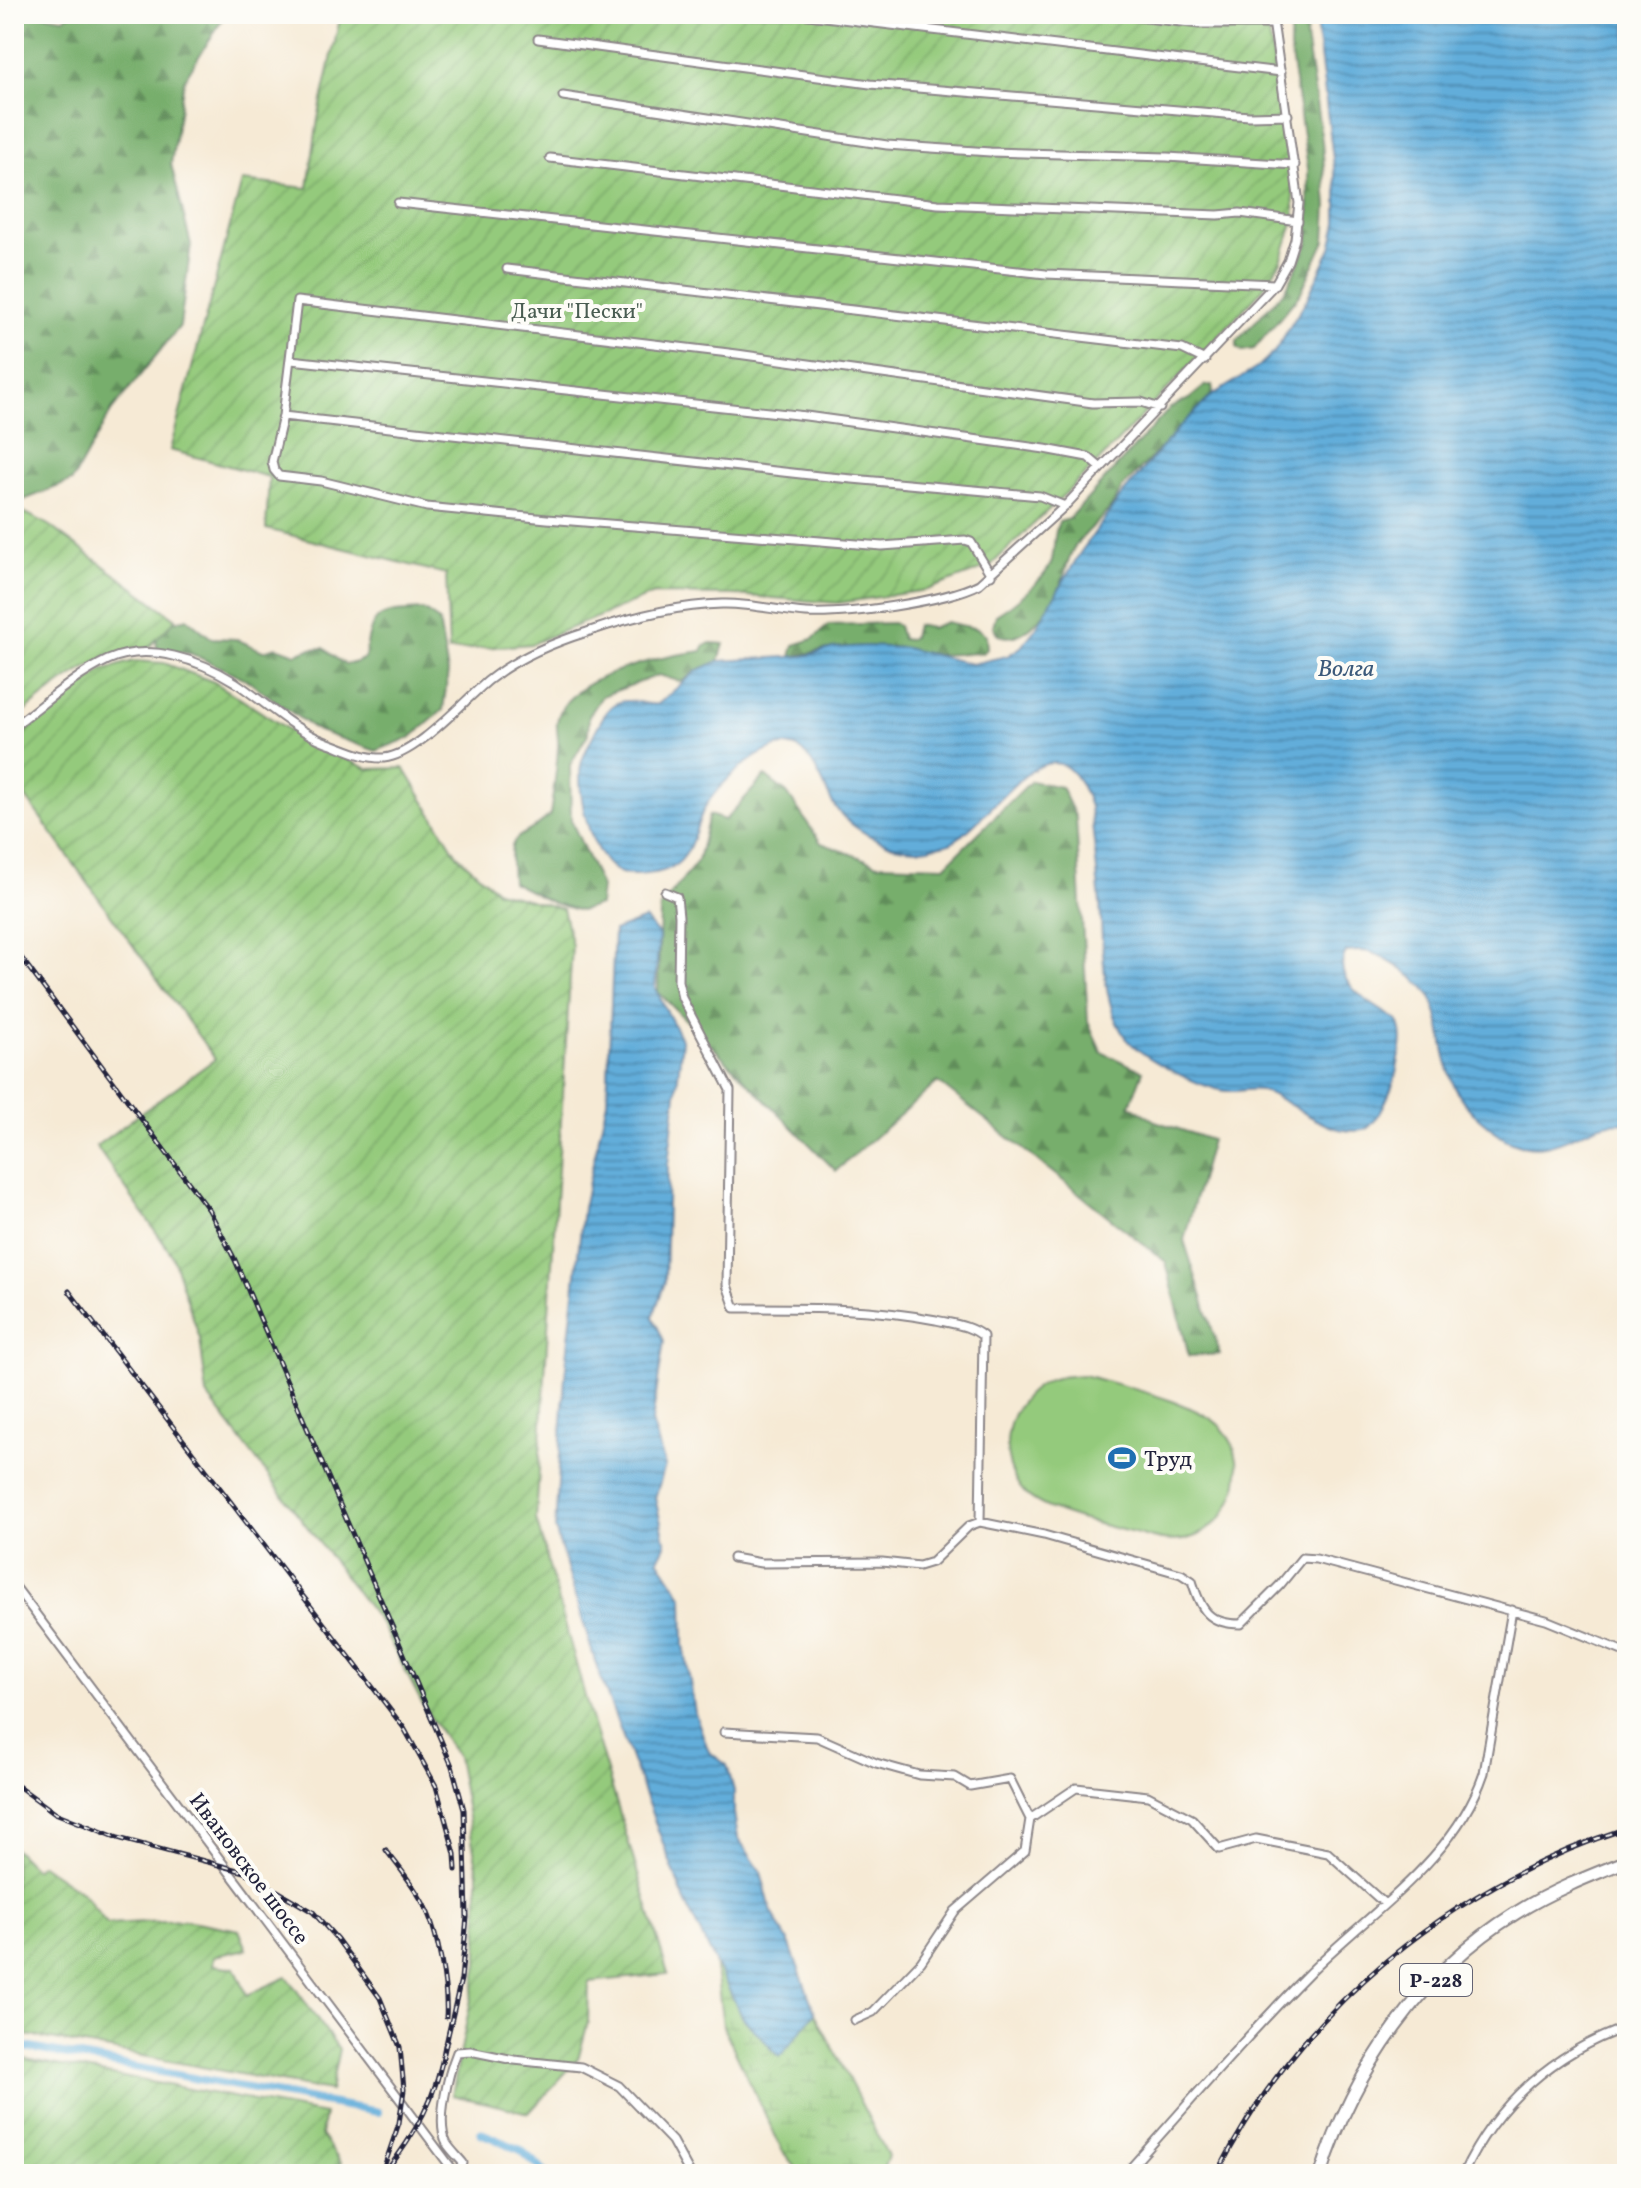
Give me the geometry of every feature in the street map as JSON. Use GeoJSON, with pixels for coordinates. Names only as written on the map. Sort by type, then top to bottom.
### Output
{"type":"FeatureCollection","features":[{"type":"Feature","properties":{"kind":"highway","name":"Р-228"},"geometry":{"type":"LineString","coordinates":[[1321,2174],[1349,2100],[1363,2076],[1410,2011],[1462,1953],[1516,1913],[1552,1893],[1627,1861]]}},
{"type":"Feature","properties":{"kind":"street"},"geometry":{"type":"LineString","coordinates":[[800,14],[1281,72]]}},
{"type":"Feature","properties":{"kind":"street"},"geometry":{"type":"LineString","coordinates":[[1109,14],[1200,24],[1273,24]]}},
{"type":"Feature","properties":{"kind":"street"},"geometry":{"type":"LineString","coordinates":[[14,726],[80,677],[109,660],[133,654],[152,654],[175,656],[204,666],[234,682],[310,736],[358,754],[385,758],[410,748],[490,679],[526,655],[586,632],[667,609],[693,605],[744,604],[810,613],[857,610],[967,591],[991,575],[1065,506],[1275,284],[1288,261],[1299,203],[1272,14]]}},
{"type":"Feature","properties":{"kind":"street"},"geometry":{"type":"LineString","coordinates":[[538,39],[870,84],[1249,116],[1288,115]]}},
{"type":"Feature","properties":{"kind":"street"},"geometry":{"type":"LineString","coordinates":[[563,96],[887,145],[1295,165]]}},
{"type":"Feature","properties":{"kind":"street"},"geometry":{"type":"LineString","coordinates":[[550,158],[938,204],[1047,210],[1240,213],[1298,221]]}},
{"type":"Feature","properties":{"kind":"street"},"geometry":{"type":"LineString","coordinates":[[398,203],[1046,274],[1275,284]]}},
{"type":"Feature","properties":{"kind":"street"},"geometry":{"type":"LineString","coordinates":[[507,269],[1182,349],[1205,360]]}},
{"type":"Feature","properties":{"kind":"street"},"geometry":{"type":"LineString","coordinates":[[991,575],[971,542],[965,540],[882,546],[547,519],[427,507],[321,481],[279,476],[272,462],[283,416],[297,301],[706,350],[1093,403],[1141,402],[1160,408]]}},
{"type":"Feature","properties":{"kind":"street"},"geometry":{"type":"LineString","coordinates":[[291,360],[806,416],[1045,449],[1088,457],[1101,468]]}},
{"type":"Feature","properties":{"kind":"street"},"geometry":{"type":"LineString","coordinates":[[283,416],[750,469],[1040,496],[1065,506]]}},
{"type":"Feature","properties":{"kind":"street"},"geometry":{"type":"LineString","coordinates":[[665,892],[677,897],[678,981],[682,998],[730,1090],[727,1285],[735,1308],[844,1309],[905,1314],[973,1328],[983,1336],[980,1522]]}},
{"type":"Feature","properties":{"kind":"street"},"geometry":{"type":"LineString","coordinates":[[733,1558],[761,1563],[882,1562],[919,1566],[932,1562],[969,1526],[980,1522],[1044,1535],[1181,1574],[1192,1581],[1199,1605],[1222,1624],[1241,1624],[1302,1558],[1316,1559],[1512,1610],[1582,1632],[1627,1653]]}},
{"type":"Feature","properties":{"kind":"street","name":"Ивановское шоссе"},"geometry":{"type":"LineString","coordinates":[[14,1585],[458,2174]]}},
{"type":"Feature","properties":{"kind":"street"},"geometry":{"type":"LineString","coordinates":[[1125,2174],[1306,1976],[1385,1904],[1445,1843],[1476,1796],[1484,1773],[1512,1610]]}},
{"type":"Feature","properties":{"kind":"street"},"geometry":{"type":"LineString","coordinates":[[724,1732],[817,1737],[876,1763],[919,1775],[955,1777],[970,1786],[1010,1779],[1030,1819],[1025,1851],[955,1911],[921,1962],[873,2012],[855,2020]]}},
{"type":"Feature","properties":{"kind":"street"},"geometry":{"type":"LineString","coordinates":[[1030,1819],[1076,1788],[1148,1796],[1192,1819],[1219,1849],[1256,1839],[1328,1853],[1385,1904]]}},
{"type":"Feature","properties":{"kind":"street"},"geometry":{"type":"LineString","coordinates":[[1463,2174],[1481,2139],[1518,2093],[1565,2056],[1627,2027]]}},
{"type":"Feature","properties":{"kind":"street"},"geometry":{"type":"LineString","coordinates":[[458,2174],[463,2163],[447,2144],[442,2126],[448,2074],[457,2052],[470,2051],[514,2060],[581,2067],[619,2086],[672,2141],[690,2174]]}},
{"type":"Feature","properties":{"kind":"green space"},"geometry":{"type":"Polygon","coordinates":[[[14,14],[64,18],[71,14],[222,14],[222,20],[184,80],[171,164],[191,245],[180,326],[112,410],[72,481],[24,500],[14,496],[14,14]]]}},
{"type":"Feature","properties":{"kind":"green space","name":"Дачи \"Пески\""},"geometry":{"type":"Polygon","coordinates":[[[341,14],[1266,14],[1291,169],[1295,217],[1281,261],[1261,291],[1099,461],[989,567],[927,590],[838,603],[735,595],[654,594],[531,644],[449,651],[446,574],[266,529],[269,477],[170,450],[242,181],[308,188],[318,119],[341,14]]]}},
{"type":"Feature","properties":{"kind":"green space"},"geometry":{"type":"Polygon","coordinates":[[[1291,14],[1308,14],[1306,38],[1322,141],[1327,206],[1325,241],[1300,294],[1254,349],[1242,351],[1237,347],[1237,341],[1286,289],[1309,242],[1308,168],[1290,49],[1291,14]]]}},
{"type":"Feature","properties":{"kind":"green space"},"geometry":{"type":"Polygon","coordinates":[[[1212,385],[1210,397],[1121,489],[1112,506],[1074,548],[1057,593],[1037,622],[1019,634],[1008,637],[998,635],[993,626],[996,615],[1028,591],[1049,567],[1059,522],[1069,519],[1170,408],[1189,399],[1205,386],[1212,385]]]}},
{"type":"Feature","properties":{"kind":"green space"},"geometry":{"type":"Polygon","coordinates":[[[14,507],[47,524],[176,619],[146,650],[91,665],[14,720],[14,507]]]}},
{"type":"Feature","properties":{"kind":"green space"},"geometry":{"type":"Polygon","coordinates":[[[423,610],[439,621],[448,673],[443,710],[412,737],[376,751],[316,730],[244,678],[192,654],[157,649],[156,637],[163,625],[187,618],[211,638],[236,639],[263,651],[277,647],[296,654],[324,648],[339,661],[351,664],[365,658],[370,631],[379,617],[423,610]]]}},
{"type":"Feature","properties":{"kind":"green space"},"geometry":{"type":"Polygon","coordinates":[[[946,622],[978,629],[986,635],[987,649],[983,653],[935,655],[905,648],[867,646],[833,648],[791,657],[794,645],[813,639],[828,625],[893,623],[898,626],[902,639],[908,640],[913,637],[916,625],[931,628],[946,622]]]}},
{"type":"Feature","properties":{"kind":"green space"},"geometry":{"type":"Polygon","coordinates":[[[724,644],[719,661],[681,682],[659,675],[602,696],[589,716],[588,734],[570,765],[571,820],[601,887],[599,905],[580,911],[551,902],[512,882],[513,844],[550,815],[558,744],[557,722],[564,706],[577,692],[596,680],[641,663],[702,651],[705,645],[724,644]]]}},
{"type":"Feature","properties":{"kind":"green space"},"geometry":{"type":"Polygon","coordinates":[[[134,661],[164,663],[214,682],[305,740],[368,769],[404,768],[457,855],[497,891],[563,909],[572,946],[536,1519],[591,1718],[668,1974],[589,1982],[588,2022],[578,2059],[529,2113],[452,2095],[478,1964],[478,1872],[457,1757],[425,1709],[381,1624],[207,1395],[200,1339],[172,1255],[96,1146],[215,1059],[14,781],[14,741],[103,670],[134,661]]]}},
{"type":"Feature","properties":{"kind":"green space"},"geometry":{"type":"Polygon","coordinates":[[[765,776],[787,793],[821,843],[878,864],[945,866],[1031,781],[1061,787],[1076,818],[1088,1021],[1101,1052],[1143,1071],[1130,1105],[1155,1121],[1211,1140],[1184,1240],[1220,1354],[1189,1356],[1166,1262],[938,1082],[836,1171],[658,992],[660,908],[698,860],[709,815],[725,820],[765,776]]]}},
{"type":"Feature","properties":{"kind":"green space","name":"Труд"},"geometry":{"type":"Polygon","coordinates":[[[1084,1375],[1177,1403],[1210,1418],[1221,1427],[1237,1458],[1238,1475],[1228,1508],[1204,1532],[1176,1541],[1160,1540],[1064,1514],[1025,1493],[1016,1480],[1007,1452],[1011,1422],[1017,1408],[1026,1396],[1049,1380],[1084,1375]]]}},
{"type":"Feature","properties":{"kind":"green space"},"geometry":{"type":"Polygon","coordinates":[[[14,1848],[35,1869],[40,1864],[84,1894],[107,1924],[185,1920],[239,1930],[247,1949],[214,1956],[213,1965],[235,1968],[247,1995],[287,1977],[339,2049],[330,2091],[35,2036],[14,2035],[14,1848]]]}},
{"type":"Feature","properties":{"kind":"green space"},"geometry":{"type":"Polygon","coordinates":[[[715,1961],[743,2018],[780,2056],[815,2013],[888,2156],[881,2174],[801,2174],[783,2152],[723,2026],[715,1961]]]}},
{"type":"Feature","properties":{"kind":"green space"},"geometry":{"type":"Polygon","coordinates":[[[14,2057],[325,2114],[321,2135],[341,2163],[331,2174],[14,2174],[14,2057]]]}},
{"type":"Feature","properties":{"kind":"water","name":"Волга"},"geometry":{"type":"Polygon","coordinates":[[[1315,14],[1627,14],[1627,1123],[1598,1126],[1555,1144],[1523,1145],[1505,1139],[1467,1107],[1451,1078],[1432,999],[1405,972],[1370,952],[1346,952],[1342,963],[1344,974],[1357,993],[1398,1021],[1402,1041],[1388,1097],[1374,1122],[1363,1130],[1349,1131],[1323,1123],[1263,1091],[1216,1089],[1173,1071],[1135,1047],[1118,1026],[1108,993],[1090,807],[1076,777],[1061,764],[1044,765],[1026,775],[970,829],[952,842],[916,849],[887,843],[860,830],[838,811],[805,754],[788,746],[774,748],[760,754],[732,775],[710,799],[690,846],[680,861],[663,871],[642,875],[621,873],[610,867],[594,842],[584,808],[581,765],[608,710],[622,701],[658,704],[698,670],[719,661],[804,656],[833,648],[867,646],[905,648],[972,664],[1007,656],[1021,647],[1036,628],[1080,553],[1121,496],[1180,426],[1214,394],[1257,368],[1275,351],[1307,299],[1331,248],[1337,223],[1337,191],[1315,14]]]}},
{"type":"Feature","properties":{"kind":"water"},"geometry":{"type":"Polygon","coordinates":[[[645,919],[659,935],[655,988],[682,1041],[668,1165],[665,1282],[653,1317],[664,1341],[652,1422],[665,1466],[655,1498],[666,1544],[658,1559],[683,1597],[684,1645],[695,1713],[709,1752],[727,1765],[734,1791],[738,1838],[761,1872],[771,1910],[790,1945],[815,2013],[780,2057],[743,2018],[686,1904],[598,1671],[555,1529],[565,1376],[583,1208],[607,1101],[614,931],[645,919]]]}},
{"type":"Feature","properties":{"kind":"waterway"},"geometry":{"type":"LineString","coordinates":[[14,2045],[378,2112]]}},
{"type":"Feature","properties":{"kind":"waterway"},"geometry":{"type":"LineString","coordinates":[[481,2133],[521,2150],[547,2174]]}},
{"type":"Feature","properties":{"kind":"railway"},"geometry":{"type":"LineString","coordinates":[[14,948],[209,1210],[235,1260],[452,1766],[464,1810],[467,1917],[461,1979],[443,2057]]}},
{"type":"Feature","properties":{"kind":"railway"},"geometry":{"type":"LineString","coordinates":[[69,1291],[404,1728],[436,1786],[455,1854],[456,1870]]}},
{"type":"Feature","properties":{"kind":"railway"},"geometry":{"type":"LineString","coordinates":[[14,1783],[55,1813],[118,1838],[245,1872],[313,1912],[380,1998],[400,2047],[404,2090],[399,2123],[385,2164]]}},
{"type":"Feature","properties":{"kind":"railway"},"geometry":{"type":"LineString","coordinates":[[1217,2174],[1251,2114],[1292,2058],[1337,2006],[1387,1960],[1442,1919],[1500,1883],[1562,1853],[1627,1828]]}},
{"type":"Feature","properties":{"kind":"railway"},"geometry":{"type":"LineString","coordinates":[[386,1850],[417,1892],[430,1918],[441,1961],[446,2017]]}},
{"type":"Feature","properties":{"kind":"railway"},"geometry":{"type":"LineString","coordinates":[[384,2174],[424,2114],[437,2081],[445,2045]]}},
{"type":"Feature","properties":{"kind":"place","name":"Труд"},"geometry":{"type":"Point","coordinates":[1122,1458]}}]}
